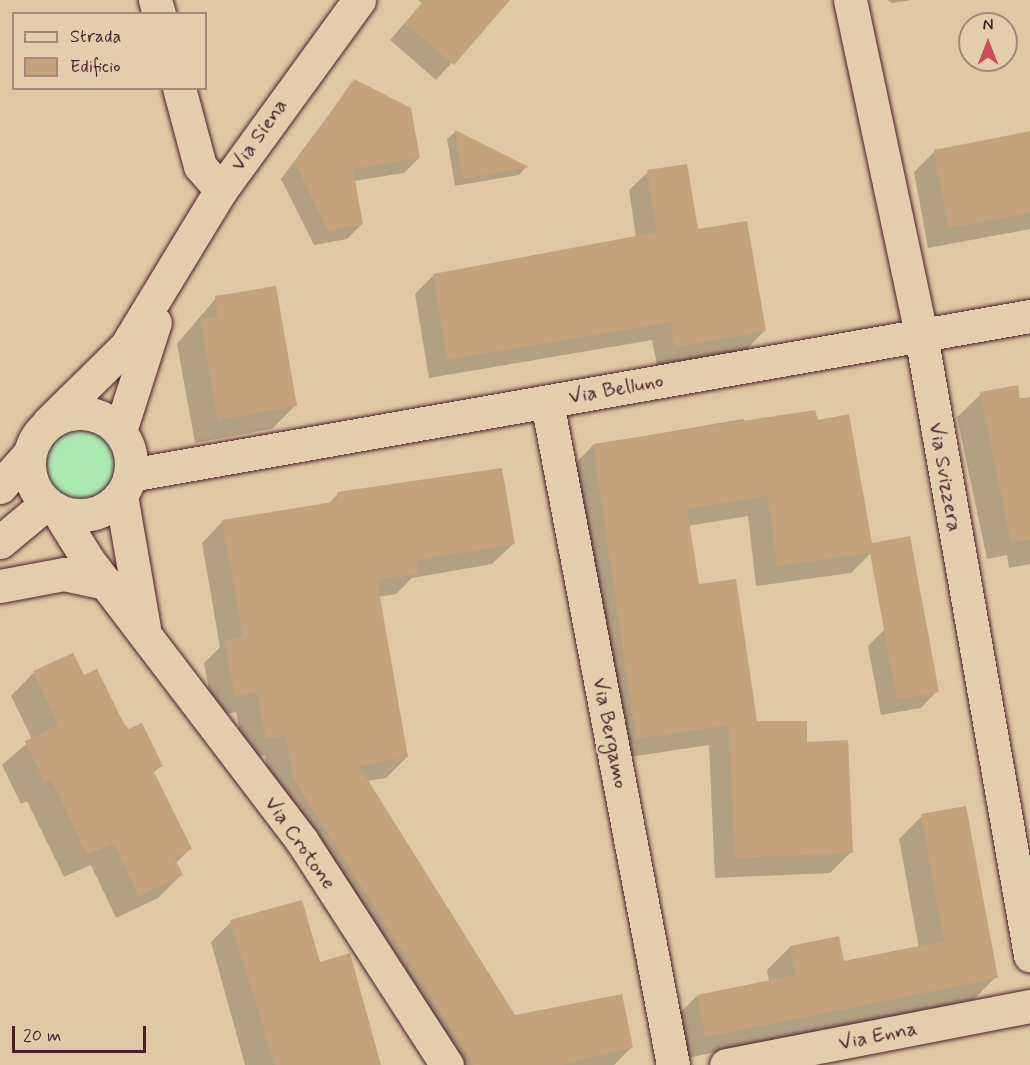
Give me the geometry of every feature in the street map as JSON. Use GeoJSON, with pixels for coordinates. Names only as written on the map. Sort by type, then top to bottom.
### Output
{"type":"FeatureCollection","features":[{"type":"Feature","properties":{"kind":"street","name":"Via Siena"},"geometry":{"type":"LineString","coordinates":[[48,423],[126,346],[221,190],[359,0]]}},
{"type":"Feature","properties":{"kind":"street","name":"Via Svizzera"},"geometry":{"type":"LineString","coordinates":[[850,0],[921,335],[1030,955]]}},
{"type":"Feature","properties":{"kind":"street"},"geometry":{"type":"LineString","coordinates":[[180,90],[200,166],[221,190]]}},
{"type":"Feature","properties":{"kind":"street","name":"Via Siena"},"geometry":{"type":"LineString","coordinates":[[123,437],[170,276]]}},
{"type":"Feature","properties":{"kind":"street","name":"Via Belluno"},"geometry":{"type":"LineString","coordinates":[[126,485],[202,465],[1030,316]]}},
{"type":"Feature","properties":{"kind":"street","name":"Via Bergamo"},"geometry":{"type":"LineString","coordinates":[[547,402],[673,1065]]}},
{"type":"Feature","properties":{"kind":"street"},"geometry":{"type":"LineString","coordinates":[[0,487],[29,454],[48,423],[86,413],[123,437],[126,485],[89,515],[52,507],[32,483],[29,454]]}},
{"type":"Feature","properties":{"kind":"street","name":"Via Belluno"},"geometry":{"type":"LineString","coordinates":[[123,437],[202,465]]}},
{"type":"Feature","properties":{"kind":"street","name":"Via Crotone"},"geometry":{"type":"LineString","coordinates":[[126,485],[144,628]]}},
{"type":"Feature","properties":{"kind":"street"},"geometry":{"type":"LineString","coordinates":[[0,542],[52,507]]}},
{"type":"Feature","properties":{"kind":"street","name":"Via Crotone"},"geometry":{"type":"LineString","coordinates":[[52,507],[106,583],[144,628],[302,841],[447,1065]]}},
{"type":"Feature","properties":{"kind":"street"},"geometry":{"type":"LineString","coordinates":[[0,586],[64,574],[106,583]]}},
{"type":"Feature","properties":{"kind":"street","name":"Via Enna"},"geometry":{"type":"LineString","coordinates":[[726,1065],[1030,1006]]}},
{"type":"Feature","properties":{"kind":"green space"},"geometry":{"type":"Polygon","coordinates":[[[87,428],[106,438],[114,450],[116,464],[114,478],[106,490],[94,498],[73,500],[54,490],[46,478],[44,457],[54,438],[66,430],[87,428]]]}},
{"type":"Feature","properties":{"kind":"building"},"geometry":{"type":"Polygon","coordinates":[[[425,0],[510,0],[454,65],[405,23],[425,0]]]}},
{"type":"Feature","properties":{"kind":"building"},"geometry":{"type":"Polygon","coordinates":[[[354,79],[411,108],[420,158],[353,169],[363,224],[328,231],[295,163],[354,79]]]}},
{"type":"Feature","properties":{"kind":"building"},"geometry":{"type":"Polygon","coordinates":[[[455,130],[529,167],[463,179],[455,130]]]}},
{"type":"Feature","properties":{"kind":"building"},"geometry":{"type":"Polygon","coordinates":[[[1030,131],[1030,213],[948,228],[934,150],[1030,131]]]}},
{"type":"Feature","properties":{"kind":"building"},"geometry":{"type":"Polygon","coordinates":[[[687,164],[698,229],[747,221],[766,331],[675,347],[671,322],[447,360],[433,274],[657,232],[647,170],[687,164]]]}},
{"type":"Feature","properties":{"kind":"building"},"geometry":{"type":"Polygon","coordinates":[[[276,286],[297,406],[218,420],[200,319],[218,316],[215,296],[276,286]]]}},
{"type":"Feature","properties":{"kind":"building"},"geometry":{"type":"Polygon","coordinates":[[[1018,385],[1020,399],[1030,397],[1030,540],[1011,542],[980,392],[1018,385]]]}},
{"type":"Feature","properties":{"kind":"building"},"geometry":{"type":"Polygon","coordinates":[[[815,410],[818,420],[849,414],[872,543],[910,536],[939,692],[897,699],[870,553],[777,566],[768,496],[687,509],[699,584],[736,579],[757,721],[807,721],[807,742],[848,740],[853,853],[735,858],[729,725],[636,739],[593,444],[815,410]]]}},
{"type":"Feature","properties":{"kind":"building"},"geometry":{"type":"Polygon","coordinates":[[[502,468],[515,544],[416,560],[419,573],[377,580],[408,757],[359,766],[515,1015],[622,994],[633,1048],[560,1065],[474,1065],[293,778],[286,735],[266,739],[257,692],[235,696],[224,640],[243,637],[222,520],[339,501],[337,492],[502,468]]]}},
{"type":"Feature","properties":{"kind":"building"},"geometry":{"type":"Polygon","coordinates":[[[73,653],[84,675],[97,669],[127,730],[142,723],[163,766],[153,770],[192,849],[174,857],[183,875],[139,896],[114,843],[87,855],[51,779],[44,782],[25,741],[58,725],[33,671],[73,653]]]}},
{"type":"Feature","properties":{"kind":"building"},"geometry":{"type":"Polygon","coordinates":[[[966,806],[998,978],[705,1037],[697,995],[795,975],[790,946],[839,936],[844,961],[944,941],[921,814],[966,806]]]}},
{"type":"Feature","properties":{"kind":"building"},"geometry":{"type":"Polygon","coordinates":[[[302,900],[320,962],[350,953],[381,1065],[275,1065],[230,920],[302,900]]]}}]}
